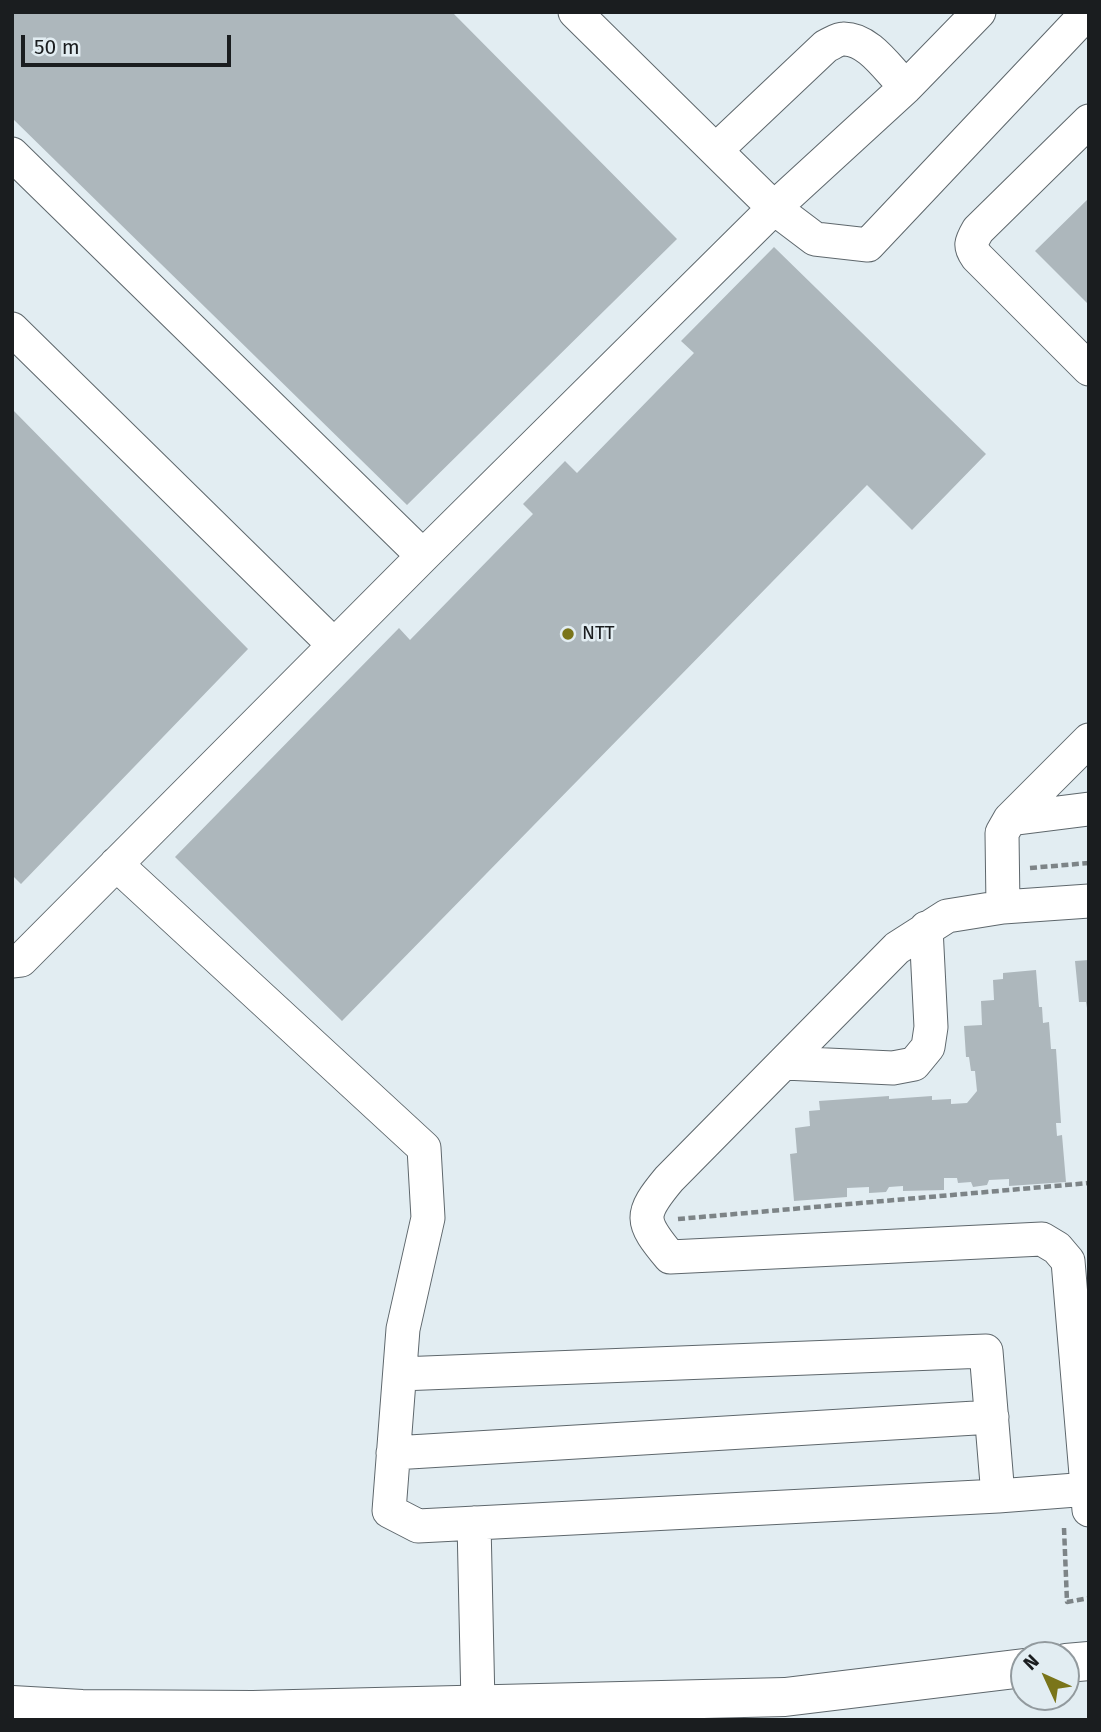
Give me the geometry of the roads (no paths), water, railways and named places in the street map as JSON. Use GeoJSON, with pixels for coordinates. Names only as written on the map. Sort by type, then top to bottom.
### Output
{"type":"FeatureCollection","features":[{"type":"Feature","properties":{"kind":"main road"},"geometry":{"type":"LineString","coordinates":[[12,1705],[82,1709],[253,1710],[785,1697],[1010,1670]]}},
{"type":"Feature","properties":{"kind":"lane"},"geometry":{"type":"LineString","coordinates":[[575,12],[774,208],[815,239],[868,245],[1088,12]]}},
{"type":"Feature","properties":{"kind":"lane"},"geometry":{"type":"LineString","coordinates":[[12,961],[21,960],[774,208],[906,87],[979,12]]}},
{"type":"Feature","properties":{"kind":"lane"},"geometry":{"type":"LineString","coordinates":[[716,150],[826,46],[842,39],[858,43],[877,55],[906,87]]}},
{"type":"Feature","properties":{"kind":"lane"},"geometry":{"type":"LineString","coordinates":[[1089,121],[978,230],[971,242],[971,249],[1089,369]]}},
{"type":"Feature","properties":{"kind":"lane"},"geometry":{"type":"LineString","coordinates":[[12,153],[423,556]]}},
{"type":"Feature","properties":{"kind":"lane"},"geometry":{"type":"LineString","coordinates":[[12,329],[334,645]]}},
{"type":"Feature","properties":{"kind":"lane"},"geometry":{"type":"LineString","coordinates":[[1003,907],[1002,833],[1010,819],[1089,740]]}},
{"type":"Feature","properties":{"kind":"lane"},"geometry":{"type":"LineString","coordinates":[[1010,819],[1089,809]]}},
{"type":"Feature","properties":{"kind":"lane"},"geometry":{"type":"LineString","coordinates":[[116,864],[424,1148],[428,1218],[403,1329],[389,1511],[418,1526],[998,1496],[1088,1496],[1068,1261],[1057,1248],[1042,1239],[670,1257],[653,1236],[647,1220],[649,1203],[669,1179],[897,948],[947,916],[1003,907],[1089,901]]}},
{"type":"Feature","properties":{"kind":"lane"},"geometry":{"type":"LineString","coordinates":[[783,1063],[893,1068],[914,1064],[928,1047],[931,1027],[926,928]]}},
{"type":"Feature","properties":{"kind":"lane"},"geometry":{"type":"LineString","coordinates":[[400,1374],[986,1351],[998,1496]]}},
{"type":"Feature","properties":{"kind":"lane"},"geometry":{"type":"LineString","coordinates":[[393,1453],[992,1417]]}},
{"type":"Feature","properties":{"kind":"lane"},"geometry":{"type":"LineString","coordinates":[[474,1523],[478,1704]]}},
{"type":"Feature","properties":{"kind":"place","name":"NTT"},"geometry":{"type":"Point","coordinates":[568,634]}}]}
